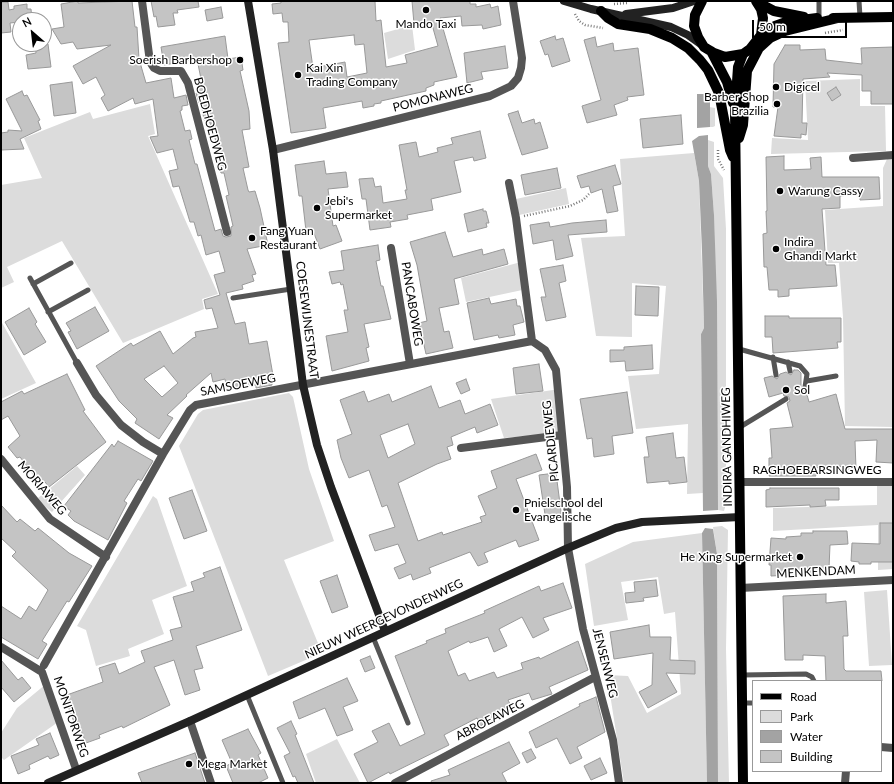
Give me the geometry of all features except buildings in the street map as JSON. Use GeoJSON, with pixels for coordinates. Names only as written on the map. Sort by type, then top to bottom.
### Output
{"type":"FeatureCollection","features":[{"type":"Feature","properties":{"kind":"main road","name":"INDIRA GANDHIWEG"},"geometry":{"type":"LineString","coordinates":[[702,1],[695,14],[694,26],[698,37],[708,49],[727,82],[736,111]]}},
{"type":"Feature","properties":{"kind":"main road"},"geometry":{"type":"LineString","coordinates":[[757,1],[774,11],[815,18]]}},
{"type":"Feature","properties":{"kind":"main road"},"geometry":{"type":"LineString","coordinates":[[757,1],[763,18],[761,35]]}},
{"type":"Feature","properties":{"kind":"main road"},"geometry":{"type":"LineString","coordinates":[[601,12],[618,24],[650,29],[672,38],[688,48],[700,60],[708,70],[719,93],[730,150],[736,164]]}},
{"type":"Feature","properties":{"kind":"main road"},"geometry":{"type":"LineString","coordinates":[[708,49],[725,57],[743,54],[750,49],[761,35],[775,26],[786,22],[815,18],[893,17]]}},
{"type":"Feature","properties":{"kind":"main road"},"geometry":{"type":"LineString","coordinates":[[736,146],[743,125],[747,70],[759,48],[770,38],[785,31],[838,18]]}},
{"type":"Feature","properties":{"kind":"main road","name":"INDIRA GANDHIWEG"},"geometry":{"type":"LineString","coordinates":[[743,54],[738,67],[736,164],[740,427],[740,588],[744,783]]}},
{"type":"Feature","properties":{"kind":"street","name":"BOEDHOEDWEG"},"geometry":{"type":"LineString","coordinates":[[142,1],[150,62],[154,68],[160,71],[181,71],[188,83],[227,232]]}},
{"type":"Feature","properties":{"kind":"street","name":"COESEWIJNESTRAAT"},"geometry":{"type":"LineString","coordinates":[[248,1],[273,150],[303,384],[317,445],[331,487],[385,631]]}},
{"type":"Feature","properties":{"kind":"street","name":"POMONAWEG"},"geometry":{"type":"LineString","coordinates":[[273,150],[490,96],[511,86],[518,78],[522,63],[513,1]]}},
{"type":"Feature","properties":{"kind":"street"},"geometry":{"type":"LineString","coordinates":[[617,14],[653,12],[673,8],[694,1]]}},
{"type":"Feature","properties":{"kind":"street"},"geometry":{"type":"LineString","coordinates":[[567,2],[601,12],[617,14],[671,27],[688,35],[708,49]]}},
{"type":"Feature","properties":{"kind":"street"},"geometry":{"type":"LineString","coordinates":[[853,158],[893,155]]}},
{"type":"Feature","properties":{"kind":"street"},"geometry":{"type":"LineString","coordinates":[[509,183],[516,218],[532,341]]}},
{"type":"Feature","properties":{"kind":"street","name":"PANCABOWEG"},"geometry":{"type":"LineString","coordinates":[[391,248],[410,364]]}},
{"type":"Feature","properties":{"kind":"street","name":"PICARDIEWEG"},"geometry":{"type":"LineString","coordinates":[[532,341],[545,350],[556,370],[568,487],[568,548]]}},
{"type":"Feature","properties":{"kind":"street","name":"SAMSOEWEG"},"geometry":{"type":"LineString","coordinates":[[44,665],[163,454],[190,410],[196,405],[532,341]]}},
{"type":"Feature","properties":{"kind":"street"},"geometry":{"type":"LineString","coordinates":[[77,363],[96,395],[121,425],[143,442],[163,454]]}},
{"type":"Feature","properties":{"kind":"street"},"geometry":{"type":"LineString","coordinates":[[460,448],[562,435]]}},
{"type":"Feature","properties":{"kind":"street","name":"MORIAWEG"},"geometry":{"type":"LineString","coordinates":[[1,458],[50,519],[106,557]]}},
{"type":"Feature","properties":{"kind":"street","name":"RAGHOEBARSINGWEG"},"geometry":{"type":"LineString","coordinates":[[740,482],[893,482]]}},
{"type":"Feature","properties":{"kind":"street","name":"NIEUW WEERGEVONDENWEG"},"geometry":{"type":"LineString","coordinates":[[48,783],[76,769],[190,722],[385,631],[568,548],[616,528],[634,524],[740,517]]}},
{"type":"Feature","properties":{"kind":"street","name":"JENSENWEG"},"geometry":{"type":"LineString","coordinates":[[568,548],[595,678],[613,740],[619,783]]}},
{"type":"Feature","properties":{"kind":"street","name":"MENKENDAM"},"geometry":{"type":"LineString","coordinates":[[740,588],[893,580]]}},
{"type":"Feature","properties":{"kind":"street","name":"MONITORWEG"},"geometry":{"type":"LineString","coordinates":[[1,647],[42,672],[76,769]]}},
{"type":"Feature","properties":{"kind":"street","name":"ABROEAWEG"},"geometry":{"type":"LineString","coordinates":[[395,783],[595,678]]}},
{"type":"Feature","properties":{"kind":"street"},"geometry":{"type":"LineString","coordinates":[[190,722],[211,783]]}},
{"type":"Feature","properties":{"kind":"street"},"geometry":{"type":"LineString","coordinates":[[882,747],[893,748]]}},
{"type":"Feature","properties":{"kind":"street"},"geometry":{"type":"LineString","coordinates":[[845,783],[846,772]]}},
{"type":"Feature","properties":{"kind":"lane"},"geometry":{"type":"LineString","coordinates":[[815,18],[819,1]]}},
{"type":"Feature","properties":{"kind":"lane"},"geometry":{"type":"LineString","coordinates":[[859,1],[860,17]]}},
{"type":"Feature","properties":{"kind":"lane"},"geometry":{"type":"LineString","coordinates":[[33,284],[71,263]]}},
{"type":"Feature","properties":{"kind":"lane"},"geometry":{"type":"LineString","coordinates":[[30,278],[77,363]]}},
{"type":"Feature","properties":{"kind":"lane"},"geometry":{"type":"LineString","coordinates":[[233,298],[291,289]]}},
{"type":"Feature","properties":{"kind":"lane"},"geometry":{"type":"LineString","coordinates":[[48,312],[88,290]]}},
{"type":"Feature","properties":{"kind":"lane"},"geometry":{"type":"LineString","coordinates":[[739,349],[772,357],[804,369],[807,381],[805,387]]}},
{"type":"Feature","properties":{"kind":"lane"},"geometry":{"type":"LineString","coordinates":[[772,357],[776,375]]}},
{"type":"Feature","properties":{"kind":"lane"},"geometry":{"type":"LineString","coordinates":[[788,362],[790,371]]}},
{"type":"Feature","properties":{"kind":"lane"},"geometry":{"type":"LineString","coordinates":[[807,381],[836,376]]}},
{"type":"Feature","properties":{"kind":"lane"},"geometry":{"type":"LineString","coordinates":[[740,427],[784,400],[781,394]]}},
{"type":"Feature","properties":{"kind":"lane"},"geometry":{"type":"LineString","coordinates":[[373,637],[408,723]]}},
{"type":"Feature","properties":{"kind":"lane"},"geometry":{"type":"LineString","coordinates":[[742,675],[806,674],[812,677],[814,680]]}},
{"type":"Feature","properties":{"kind":"lane"},"geometry":{"type":"LineString","coordinates":[[247,695],[283,783]]}},
{"type":"Feature","properties":{"kind":"lane"},"geometry":{"type":"LineString","coordinates":[[742,703],[752,702]]}},
{"type":"Feature","properties":{"kind":"path"},"geometry":{"type":"LineString","coordinates":[[567,2],[579,21],[585,25],[606,28]]}},
{"type":"Feature","properties":{"kind":"path"},"geometry":{"type":"LineString","coordinates":[[824,34],[844,29]]}},
{"type":"Feature","properties":{"kind":"path"},"geometry":{"type":"LineString","coordinates":[[718,143],[718,159],[725,173]]}},
{"type":"Feature","properties":{"kind":"path"},"geometry":{"type":"LineString","coordinates":[[516,218],[570,206],[583,200],[589,194]]}},
{"type":"Feature","properties":{"kind":"green space"},"geometry":{"type":"Polygon","coordinates":[[[412,25],[415,50],[388,59],[384,33],[412,25]]]}},
{"type":"Feature","properties":{"kind":"green space"},"geometry":{"type":"Polygon","coordinates":[[[860,79],[860,106],[885,106],[886,151],[771,154],[772,138],[808,140],[805,81],[860,79]]]}},
{"type":"Feature","properties":{"kind":"green space"},"geometry":{"type":"Polygon","coordinates":[[[150,104],[155,134],[148,136],[218,294],[202,299],[204,309],[123,343],[62,241],[7,267],[14,282],[1,288],[1,185],[42,178],[24,138],[90,112],[93,119],[150,104]]]}},
{"type":"Feature","properties":{"kind":"green space"},"geometry":{"type":"Polygon","coordinates":[[[709,107],[715,108],[715,126],[713,127],[710,127],[709,107]]]}},
{"type":"Feature","properties":{"kind":"green space"},"geometry":{"type":"Polygon","coordinates":[[[708,140],[714,142],[714,166],[723,178],[726,229],[726,504],[724,511],[718,510],[714,215],[711,174],[708,166],[708,140]]]}},
{"type":"Feature","properties":{"kind":"green space"},"geometry":{"type":"Polygon","coordinates":[[[694,153],[699,181],[704,328],[701,334],[703,493],[687,494],[688,424],[636,429],[628,376],[659,374],[666,286],[632,283],[632,337],[596,336],[581,238],[625,236],[620,159],[694,153]]]}},
{"type":"Feature","properties":{"kind":"green space"},"geometry":{"type":"Polygon","coordinates":[[[893,157],[893,427],[845,426],[843,317],[839,263],[828,263],[825,210],[883,206],[883,168],[887,159],[893,157]]]}},
{"type":"Feature","properties":{"kind":"green space"},"geometry":{"type":"Polygon","coordinates":[[[566,188],[569,204],[519,215],[516,199],[566,188]]]}},
{"type":"Feature","properties":{"kind":"green space"},"geometry":{"type":"Polygon","coordinates":[[[521,262],[527,289],[466,302],[461,278],[521,262]]]}},
{"type":"Feature","properties":{"kind":"green space"},"geometry":{"type":"Polygon","coordinates":[[[1,321],[36,383],[1,399],[1,321]]]}},
{"type":"Feature","properties":{"kind":"green space"},"geometry":{"type":"Polygon","coordinates":[[[560,389],[560,433],[504,438],[491,399],[560,389]]]}},
{"type":"Feature","properties":{"kind":"green space"},"geometry":{"type":"Polygon","coordinates":[[[289,393],[293,397],[309,469],[334,541],[284,560],[322,653],[268,676],[179,446],[198,414],[203,410],[289,393]]]}},
{"type":"Feature","properties":{"kind":"green space"},"geometry":{"type":"Polygon","coordinates":[[[77,466],[85,475],[52,512],[43,505],[38,498],[77,466]]]}},
{"type":"Feature","properties":{"kind":"green space"},"geometry":{"type":"Polygon","coordinates":[[[877,486],[893,486],[893,569],[878,570],[878,525],[773,531],[773,508],[877,505],[877,486]]]}},
{"type":"Feature","properties":{"kind":"green space"},"geometry":{"type":"Polygon","coordinates":[[[153,496],[157,499],[187,586],[152,600],[164,634],[128,649],[130,656],[96,666],[86,630],[77,626],[153,496]]]}},
{"type":"Feature","properties":{"kind":"green space"},"geometry":{"type":"Polygon","coordinates":[[[722,526],[728,530],[726,649],[729,783],[718,783],[717,554],[713,527],[722,526]]]}},
{"type":"Feature","properties":{"kind":"green space"},"geometry":{"type":"Polygon","coordinates":[[[702,533],[707,783],[624,783],[607,675],[628,676],[647,713],[681,694],[675,612],[664,614],[658,577],[621,582],[628,620],[594,626],[585,564],[633,542],[702,533]]]}},
{"type":"Feature","properties":{"kind":"green space"},"geometry":{"type":"Polygon","coordinates":[[[887,590],[892,665],[869,666],[864,592],[887,590]]]}},
{"type":"Feature","properties":{"kind":"green space"},"geometry":{"type":"Polygon","coordinates":[[[46,684],[61,720],[4,760],[1,757],[1,733],[17,708],[46,684]]]}},
{"type":"Feature","properties":{"kind":"green space"},"geometry":{"type":"Polygon","coordinates":[[[337,739],[360,783],[316,783],[306,754],[337,739]]]}},
{"type":"Feature","properties":{"kind":"water"},"geometry":{"type":"Polygon","coordinates":[[[697,94],[710,94],[710,127],[697,128],[697,94]]]}},
{"type":"Feature","properties":{"kind":"water"},"geometry":{"type":"Polygon","coordinates":[[[708,135],[708,166],[711,174],[714,215],[717,302],[718,510],[703,511],[701,334],[704,328],[702,251],[699,181],[692,141],[699,136],[708,135]]]}},
{"type":"Feature","properties":{"kind":"water"},"geometry":{"type":"Polygon","coordinates":[[[705,528],[713,529],[717,554],[718,783],[707,783],[702,533],[705,528]]]}},
{"type":"Feature","properties":{"kind":"place","name":"Mando Taxi"},"geometry":{"type":"Point","coordinates":[426,10]}},
{"type":"Feature","properties":{"kind":"place","name":"Soerish Barbershop"},"geometry":{"type":"Point","coordinates":[240,60]}},
{"type":"Feature","properties":{"kind":"place","name":"Kai Xin Trading Company"},"geometry":{"type":"Point","coordinates":[298,75]}},
{"type":"Feature","properties":{"kind":"place","name":"Digicel"},"geometry":{"type":"Point","coordinates":[776,87]}},
{"type":"Feature","properties":{"kind":"place","name":"Barber Shop Brazilia"},"geometry":{"type":"Point","coordinates":[777,104]}},
{"type":"Feature","properties":{"kind":"place","name":"Warung Cassy"},"geometry":{"type":"Point","coordinates":[780,191]}},
{"type":"Feature","properties":{"kind":"place","name":"Jebi's Supermarket"},"geometry":{"type":"Point","coordinates":[317,208]}},
{"type":"Feature","properties":{"kind":"place","name":"Fang Yuan Restaurant"},"geometry":{"type":"Point","coordinates":[252,238]}},
{"type":"Feature","properties":{"kind":"place","name":"Indira Ghandi Markt"},"geometry":{"type":"Point","coordinates":[776,249]}},
{"type":"Feature","properties":{"kind":"place","name":"Sol"},"geometry":{"type":"Point","coordinates":[786,390]}},
{"type":"Feature","properties":{"kind":"place","name":"Pnielschool del Evangelische"},"geometry":{"type":"Point","coordinates":[516,510]}},
{"type":"Feature","properties":{"kind":"place","name":"He Xing Supermarket"},"geometry":{"type":"Point","coordinates":[800,557]}},
{"type":"Feature","properties":{"kind":"place","name":"Mega Market"},"geometry":{"type":"Point","coordinates":[189,764]}}]}
